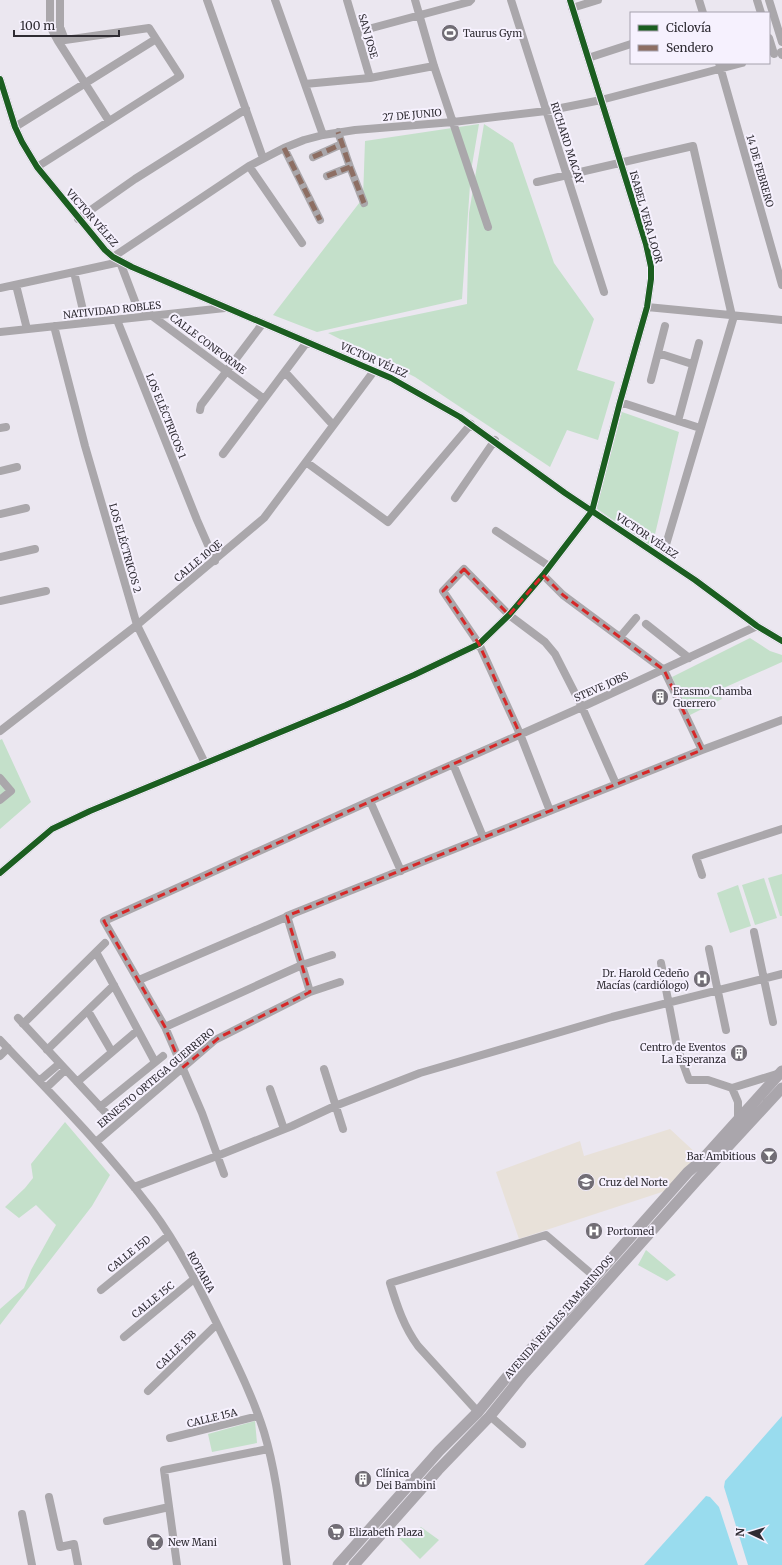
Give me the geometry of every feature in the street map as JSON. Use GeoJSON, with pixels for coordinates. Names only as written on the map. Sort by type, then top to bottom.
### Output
{"type":"FeatureCollection","features":[{"type":"Feature","properties":{"kind":"main road","name":"AVENIDA REALES TAMARINDOS"},"geometry":{"type":"LineString","coordinates":[[338,1565],[429,1462],[478,1412],[515,1367],[688,1172],[701,1161],[782,1072]]}},
{"type":"Feature","properties":{"kind":"main road","name":"AVENIDA REALES TAMARINDOS"},"geometry":{"type":"LineString","coordinates":[[354,1565],[438,1470],[490,1416],[523,1374],[697,1180],[782,1088]]}},
{"type":"Feature","properties":{"kind":"main road"},"geometry":{"type":"LineString","coordinates":[[610,1259],[619,1267]]}},
{"type":"Feature","properties":{"kind":"main road"},"geometry":{"type":"LineString","coordinates":[[429,1462],[438,1470]]}},
{"type":"Feature","properties":{"kind":"street"},"geometry":{"type":"LineString","coordinates":[[50,0],[50,26],[61,40],[85,83],[109,121]]}},
{"type":"Feature","properties":{"kind":"street"},"geometry":{"type":"LineString","coordinates":[[60,0],[61,40]]}},
{"type":"Feature","properties":{"kind":"street"},"geometry":{"type":"LineString","coordinates":[[207,0],[263,158]]}},
{"type":"Feature","properties":{"kind":"street"},"geometry":{"type":"LineString","coordinates":[[275,0],[322,135]]}},
{"type":"Feature","properties":{"kind":"street","name":"SAN JOSE"},"geometry":{"type":"LineString","coordinates":[[347,0],[370,78]]}},
{"type":"Feature","properties":{"kind":"street"},"geometry":{"type":"LineString","coordinates":[[415,0],[434,66],[488,227]]}},
{"type":"Feature","properties":{"kind":"street"},"geometry":{"type":"LineString","coordinates":[[357,32],[419,16],[471,0]]}},
{"type":"Feature","properties":{"kind":"street","name":"RICHARD MACAY"},"geometry":{"type":"LineString","coordinates":[[511,0],[604,292]]}},
{"type":"Feature","properties":{"kind":"street"},"geometry":{"type":"LineString","coordinates":[[571,4],[598,0]]}},
{"type":"Feature","properties":{"kind":"street"},"geometry":{"type":"LineString","coordinates":[[699,0],[703,12]]}},
{"type":"Feature","properties":{"kind":"street"},"geometry":{"type":"LineString","coordinates":[[757,0],[761,12]]}},
{"type":"Feature","properties":{"kind":"street"},"geometry":{"type":"LineString","coordinates":[[769,0],[782,42]]}},
{"type":"Feature","properties":{"kind":"street","name":"ISABEL VERA LOOR"},"geometry":{"type":"LineString","coordinates":[[571,4],[649,256],[651,279],[647,307],[620,402],[592,511]]}},
{"type":"Feature","properties":{"kind":"street"},"geometry":{"type":"LineString","coordinates":[[37,167],[180,76],[149,28],[61,40]]}},
{"type":"Feature","properties":{"kind":"street"},"geometry":{"type":"LineString","coordinates":[[15,127],[156,39]]}},
{"type":"Feature","properties":{"kind":"street"},"geometry":{"type":"LineString","coordinates":[[770,40],[778,53]]}},
{"type":"Feature","properties":{"kind":"street"},"geometry":{"type":"LineString","coordinates":[[588,58],[630,44]]}},
{"type":"Feature","properties":{"kind":"street","name":"27 DE JUNIO"},"geometry":{"type":"LineString","coordinates":[[113,257],[249,166],[284,148],[304,140],[338,132],[453,122],[546,110],[601,100],[720,66],[735,64]]}},
{"type":"Feature","properties":{"kind":"street"},"geometry":{"type":"LineString","coordinates":[[305,84],[370,78],[434,66]]}},
{"type":"Feature","properties":{"kind":"street","name":"14 DE FEBRERO"},"geometry":{"type":"LineString","coordinates":[[720,66],[782,285]]}},
{"type":"Feature","properties":{"kind":"street","name":"VICTOR VÉLEZ"},"geometry":{"type":"LineString","coordinates":[[0,79],[2,92],[15,127],[25,148],[37,167],[78,219],[113,257],[120,262],[410,387],[495,440],[554,485],[662,558],[757,626],[782,641]]}},
{"type":"Feature","properties":{"kind":"street"},"geometry":{"type":"LineString","coordinates":[[78,219],[135,179],[246,108]]}},
{"type":"Feature","properties":{"kind":"street"},"geometry":{"type":"LineString","coordinates":[[338,132],[364,203]]}},
{"type":"Feature","properties":{"kind":"street"},"geometry":{"type":"LineString","coordinates":[[313,157],[342,144]]}},
{"type":"Feature","properties":{"kind":"street"},"geometry":{"type":"LineString","coordinates":[[537,182],[693,146],[733,316],[662,558]]}},
{"type":"Feature","properties":{"kind":"street"},"geometry":{"type":"LineString","coordinates":[[284,148],[320,220]]}},
{"type":"Feature","properties":{"kind":"street"},"geometry":{"type":"LineString","coordinates":[[249,166],[302,243]]}},
{"type":"Feature","properties":{"kind":"street"},"geometry":{"type":"LineString","coordinates":[[327,176],[350,167]]}},
{"type":"Feature","properties":{"kind":"street"},"geometry":{"type":"LineString","coordinates":[[0,288],[120,262]]}},
{"type":"Feature","properties":{"kind":"street","name":"CALLE CONFORME"},"geometry":{"type":"LineString","coordinates":[[120,262],[136,304],[264,399]]}},
{"type":"Feature","properties":{"kind":"street"},"geometry":{"type":"LineString","coordinates":[[74,272],[86,323]]}},
{"type":"Feature","properties":{"kind":"street"},"geometry":{"type":"LineString","coordinates":[[16,285],[27,329]]}},
{"type":"Feature","properties":{"kind":"street","name":"NATIVIDAD ROBLES"},"geometry":{"type":"LineString","coordinates":[[0,332],[226,307]]}},
{"type":"Feature","properties":{"kind":"street"},"geometry":{"type":"LineString","coordinates":[[647,307],[782,320]]}},
{"type":"Feature","properties":{"kind":"street","name":"LOS ELÉCTRICOS 1"},"geometry":{"type":"LineString","coordinates":[[117,320],[196,520],[215,560]]}},
{"type":"Feature","properties":{"kind":"street"},"geometry":{"type":"LineString","coordinates":[[200,410],[201,405],[263,323]]}},
{"type":"Feature","properties":{"kind":"street","name":"LOS ELÉCTRICOS 2"},"geometry":{"type":"LineString","coordinates":[[54,326],[85,446],[137,625],[205,763]]}},
{"type":"Feature","properties":{"kind":"street"},"geometry":{"type":"LineString","coordinates":[[651,380],[665,326]]}},
{"type":"Feature","properties":{"kind":"street"},"geometry":{"type":"LineString","coordinates":[[223,454],[307,342]]}},
{"type":"Feature","properties":{"kind":"street"},"geometry":{"type":"LineString","coordinates":[[678,421],[692,364],[699,343]]}},
{"type":"Feature","properties":{"kind":"street"},"geometry":{"type":"LineString","coordinates":[[658,353],[692,364]]}},
{"type":"Feature","properties":{"kind":"street","name":"CALLE 10QE"},"geometry":{"type":"LineString","coordinates":[[0,731],[137,625],[264,518],[374,371]]}},
{"type":"Feature","properties":{"kind":"street"},"geometry":{"type":"LineString","coordinates":[[285,372],[333,424]]}},
{"type":"Feature","properties":{"kind":"street"},"geometry":{"type":"LineString","coordinates":[[620,402],[700,428]]}},
{"type":"Feature","properties":{"kind":"street"},"geometry":{"type":"LineString","coordinates":[[306,462],[388,522],[471,424]]}},
{"type":"Feature","properties":{"kind":"street"},"geometry":{"type":"LineString","coordinates":[[454,498],[495,440]]}},
{"type":"Feature","properties":{"kind":"street"},"geometry":{"type":"LineString","coordinates":[[0,471],[17,467]]}},
{"type":"Feature","properties":{"kind":"street"},"geometry":{"type":"LineString","coordinates":[[0,514],[26,508]]}},
{"type":"Feature","properties":{"kind":"street"},"geometry":{"type":"LineString","coordinates":[[0,872],[52,829],[90,811],[346,705],[479,644],[509,615],[592,511]]}},
{"type":"Feature","properties":{"kind":"street"},"geometry":{"type":"LineString","coordinates":[[496,531],[549,566]]}},
{"type":"Feature","properties":{"kind":"street"},"geometry":{"type":"LineString","coordinates":[[0,557],[35,549]]}},
{"type":"Feature","properties":{"kind":"street"},"geometry":{"type":"LineString","coordinates":[[550,810],[520,734],[479,644],[443,591],[464,569],[509,615],[545,642],[554,654],[582,707],[616,784]]}},
{"type":"Feature","properties":{"kind":"street"},"geometry":{"type":"LineString","coordinates":[[542,575],[564,595],[664,670],[702,750]]}},
{"type":"Feature","properties":{"kind":"street"},"geometry":{"type":"LineString","coordinates":[[0,601],[46,591]]}},
{"type":"Feature","properties":{"kind":"street"},"geometry":{"type":"LineString","coordinates":[[620,637],[636,618]]}},
{"type":"Feature","properties":{"kind":"street"},"geometry":{"type":"LineString","coordinates":[[646,624],[689,658]]}},
{"type":"Feature","properties":{"kind":"street","name":"STEVE JOBS"},"geometry":{"type":"LineString","coordinates":[[139,980],[104,921],[664,670],[757,626]]}},
{"type":"Feature","properties":{"kind":"street"},"geometry":{"type":"LineString","coordinates":[[224,1174],[202,1113],[165,1027],[139,980],[287,916],[400,870],[702,750],[782,720]]}},
{"type":"Feature","properties":{"kind":"street"},"geometry":{"type":"LineString","coordinates":[[453,764],[483,837]]}},
{"type":"Feature","properties":{"kind":"street"},"geometry":{"type":"LineString","coordinates":[[0,778],[11,790],[0,800]]}},
{"type":"Feature","properties":{"kind":"street"},"geometry":{"type":"LineString","coordinates":[[370,801],[400,870]]}},
{"type":"Feature","properties":{"kind":"street"},"geometry":{"type":"LineString","coordinates":[[702,875],[696,857],[782,829]]}},
{"type":"Feature","properties":{"kind":"street"},"geometry":{"type":"LineString","coordinates":[[287,916],[310,992]]}},
{"type":"Feature","properties":{"kind":"street"},"geometry":{"type":"LineString","coordinates":[[754,932],[773,1022]]}},
{"type":"Feature","properties":{"kind":"street"},"geometry":{"type":"LineString","coordinates":[[105,943],[20,1021],[103,1110],[162,1056]]}},
{"type":"Feature","properties":{"kind":"street"},"geometry":{"type":"LineString","coordinates":[[708,949],[726,1030]]}},
{"type":"Feature","properties":{"kind":"street"},"geometry":{"type":"LineString","coordinates":[[96,952],[155,1062]]}},
{"type":"Feature","properties":{"kind":"street"},"geometry":{"type":"LineString","coordinates":[[165,1027],[302,966],[332,955]]}},
{"type":"Feature","properties":{"kind":"street"},"geometry":{"type":"LineString","coordinates":[[661,963],[677,1047],[688,1080],[700,1078],[732,1088],[782,1072]]}},
{"type":"Feature","properties":{"kind":"street"},"geometry":{"type":"LineString","coordinates":[[134,1187],[217,1156],[424,1072],[612,1017],[782,974]]}},
{"type":"Feature","properties":{"kind":"street","name":"ERNESTO ORTEGA GUERRERO"},"geometry":{"type":"LineString","coordinates":[[96,1142],[220,1037],[310,992],[340,982]]}},
{"type":"Feature","properties":{"kind":"street"},"geometry":{"type":"LineString","coordinates":[[47,1050],[114,985]]}},
{"type":"Feature","properties":{"kind":"street"},"geometry":{"type":"LineString","coordinates":[[88,1011],[112,1052]]}},
{"type":"Feature","properties":{"kind":"street"},"geometry":{"type":"LineString","coordinates":[[77,1082],[138,1030]]}},
{"type":"Feature","properties":{"kind":"street","name":"ROTARIA"},"geometry":{"type":"LineString","coordinates":[[0,1040],[96,1142],[134,1187],[169,1235],[194,1279],[242,1376],[258,1416],[268,1449],[280,1505],[287,1565]]}},
{"type":"Feature","properties":{"kind":"street"},"geometry":{"type":"LineString","coordinates":[[0,1056],[8,1048]]}},
{"type":"Feature","properties":{"kind":"street"},"geometry":{"type":"LineString","coordinates":[[40,1081],[62,1067]]}},
{"type":"Feature","properties":{"kind":"street"},"geometry":{"type":"LineString","coordinates":[[46,1088],[62,1067]]}},
{"type":"Feature","properties":{"kind":"street"},"geometry":{"type":"LineString","coordinates":[[324,1069],[342,1129]]}},
{"type":"Feature","properties":{"kind":"street"},"geometry":{"type":"LineString","coordinates":[[732,1088],[738,1102],[738,1121]]}},
{"type":"Feature","properties":{"kind":"street"},"geometry":{"type":"LineString","coordinates":[[270,1089],[284,1129]]}},
{"type":"Feature","properties":{"kind":"street"},"geometry":{"type":"LineString","coordinates":[[759,1097],[768,1104]]}},
{"type":"Feature","properties":{"kind":"street","name":"CALLE 15D"},"geometry":{"type":"LineString","coordinates":[[101,1290],[169,1235]]}},
{"type":"Feature","properties":{"kind":"street"},"geometry":{"type":"LineString","coordinates":[[478,1412],[418,1346],[411,1336],[399,1312],[390,1283],[546,1235],[595,1278]]}},
{"type":"Feature","properties":{"kind":"street","name":"CALLE 15C"},"geometry":{"type":"LineString","coordinates":[[124,1337],[194,1279]]}},
{"type":"Feature","properties":{"kind":"street","name":"CALLE 15B"},"geometry":{"type":"LineString","coordinates":[[148,1391],[217,1324]]}},
{"type":"Feature","properties":{"kind":"street","name":"CALLE 15A"},"geometry":{"type":"LineString","coordinates":[[170,1438],[258,1416]]}},
{"type":"Feature","properties":{"kind":"street"},"geometry":{"type":"LineString","coordinates":[[490,1416],[522,1444]]}},
{"type":"Feature","properties":{"kind":"street"},"geometry":{"type":"LineString","coordinates":[[177,1565],[164,1470],[268,1449]]}},
{"type":"Feature","properties":{"kind":"street"},"geometry":{"type":"LineString","coordinates":[[49,1497],[60,1547],[74,1544],[78,1565]]}},
{"type":"Feature","properties":{"kind":"street"},"geometry":{"type":"LineString","coordinates":[[107,1521],[169,1507]]}},
{"type":"Feature","properties":{"kind":"street"},"geometry":{"type":"LineString","coordinates":[[22,1514],[32,1565]]}},
{"type":"Feature","properties":{"kind":"highlighted area"},"geometry":{"type":"Polygon","coordinates":[[[464,569],[509,615],[543,575],[563,595],[664,670],[702,750],[287,916],[310,992],[220,1037],[182,1068],[165,1027],[104,921],[520,734],[479,644],[443,591],[464,569]]]}},
{"type":"Feature","properties":{"kind":"shaded area","name":"Cruz del Norte"},"geometry":{"type":"Polygon","coordinates":[[[670,1129],[698,1155],[665,1191],[519,1239],[496,1172],[580,1141],[584,1156],[670,1129]]]}},
{"type":"Feature","properties":{"kind":"green space"},"geometry":{"type":"Polygon","coordinates":[[[479,124],[471,171],[462,299],[317,332],[273,315],[363,198],[365,141],[479,124]]]}},
{"type":"Feature","properties":{"kind":"green space"},"geometry":{"type":"Polygon","coordinates":[[[484,124],[513,143],[554,263],[594,319],[577,370],[615,382],[598,440],[567,430],[550,467],[415,377],[328,333],[467,304],[469,213],[484,124]]]}},
{"type":"Feature","properties":{"kind":"green space"},"geometry":{"type":"Polygon","coordinates":[[[622,412],[679,432],[652,547],[596,508],[622,412]]]}},
{"type":"Feature","properties":{"kind":"green space"},"geometry":{"type":"Polygon","coordinates":[[[750,638],[770,651],[782,655],[782,662],[719,690],[722,699],[690,715],[672,677],[750,638]]]}},
{"type":"Feature","properties":{"kind":"green space"},"geometry":{"type":"Polygon","coordinates":[[[2,739],[31,802],[0,829],[0,740],[2,739]]]}},
{"type":"Feature","properties":{"kind":"green space"},"geometry":{"type":"Polygon","coordinates":[[[782,874],[782,916],[780,916],[768,878],[782,874]]]}},
{"type":"Feature","properties":{"kind":"green space"},"geometry":{"type":"Polygon","coordinates":[[[764,878],[777,918],[755,925],[742,885],[764,878]]]}},
{"type":"Feature","properties":{"kind":"green space"},"geometry":{"type":"Polygon","coordinates":[[[738,885],[751,926],[730,933],[717,893],[738,885]]]}},
{"type":"Feature","properties":{"kind":"green space"},"geometry":{"type":"Polygon","coordinates":[[[65,1122],[110,1175],[92,1206],[0,1325],[0,1309],[24,1288],[31,1270],[56,1225],[36,1205],[19,1218],[5,1207],[33,1178],[31,1164],[65,1122]]]}},
{"type":"Feature","properties":{"kind":"green space"},"geometry":{"type":"Polygon","coordinates":[[[646,1250],[676,1275],[667,1281],[638,1265],[646,1250]]]}},
{"type":"Feature","properties":{"kind":"green space"},"geometry":{"type":"Polygon","coordinates":[[[255,1421],[257,1443],[212,1452],[208,1434],[255,1421]]]}},
{"type":"Feature","properties":{"kind":"green space"},"geometry":{"type":"Polygon","coordinates":[[[421,1527],[439,1540],[420,1559],[395,1534],[410,1537],[421,1527]]]}},
{"type":"Feature","properties":{"kind":"water"},"geometry":{"type":"Polygon","coordinates":[[[782,1416],[782,1565],[748,1565],[724,1487],[725,1481],[782,1416]]]}},
{"type":"Feature","properties":{"kind":"water"},"geometry":{"type":"Polygon","coordinates":[[[706,1496],[710,1497],[719,1507],[738,1565],[644,1565],[706,1496]]]}},
{"type":"Feature","properties":{"kind":"marked path"},"geometry":{"type":"LineString","coordinates":[[327,176],[350,167],[338,132]]}},
{"type":"Feature","properties":{"kind":"marked path"},"geometry":{"type":"LineString","coordinates":[[313,157],[342,144]]}},
{"type":"Feature","properties":{"kind":"marked path"},"geometry":{"type":"LineString","coordinates":[[284,148],[320,220]]}},
{"type":"Feature","properties":{"kind":"marked path"},"geometry":{"type":"LineString","coordinates":[[350,167],[364,203]]}},
{"type":"Feature","properties":{"kind":"cycle path"},"geometry":{"type":"LineString","coordinates":[[0,873],[52,829],[90,811],[346,705],[479,644],[509,615],[543,575],[592,511],[620,402],[647,307],[651,267],[646,244],[570,0]]}},
{"type":"Feature","properties":{"kind":"cycle path"},"geometry":{"type":"LineString","coordinates":[[0,79],[15,127],[37,167],[105,250],[113,257],[132,267],[391,378],[460,417],[565,493],[695,580],[757,626],[782,641]]}},
{"type":"Feature","properties":{"kind":"place","name":"Taurus Gym"},"geometry":{"type":"Point","coordinates":[450,33]}},
{"type":"Feature","properties":{"kind":"place","name":"Erasmo Chamba Guerrero"},"geometry":{"type":"Point","coordinates":[660,697]}},
{"type":"Feature","properties":{"kind":"place","name":"Dr. Harold Cedeño Macías (cardiólogo)"},"geometry":{"type":"Point","coordinates":[702,979]}},
{"type":"Feature","properties":{"kind":"place","name":"Centro de Eventos La Esperanza"},"geometry":{"type":"Point","coordinates":[739,1053]}},
{"type":"Feature","properties":{"kind":"place","name":"Bar Ambitious"},"geometry":{"type":"Point","coordinates":[769,1156]}},
{"type":"Feature","properties":{"kind":"place","name":"Cruz del Norte"},"geometry":{"type":"Point","coordinates":[586,1182]}},
{"type":"Feature","properties":{"kind":"place","name":"Portomed"},"geometry":{"type":"Point","coordinates":[594,1231]}},
{"type":"Feature","properties":{"kind":"place","name":"Clínica Dei Bambini"},"geometry":{"type":"Point","coordinates":[363,1479]}},
{"type":"Feature","properties":{"kind":"place","name":"Elizabeth Plaza"},"geometry":{"type":"Point","coordinates":[336,1532]}},
{"type":"Feature","properties":{"kind":"place","name":"New Mani"},"geometry":{"type":"Point","coordinates":[155,1542]}}]}
